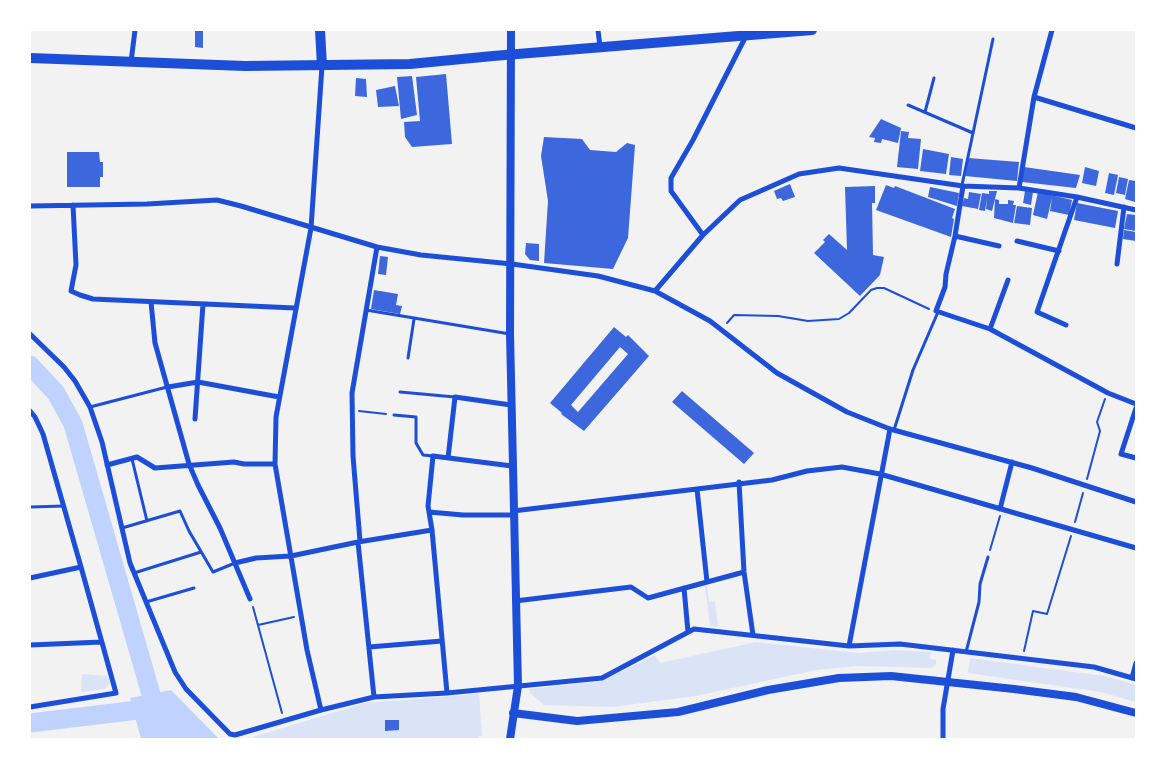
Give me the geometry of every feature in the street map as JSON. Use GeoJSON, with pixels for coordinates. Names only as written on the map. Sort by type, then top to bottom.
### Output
{"type":"FeatureCollection","features":[{"type":"Feature","properties":{"kind":"main road"},"geometry":{"type":"LineString","coordinates":[[320,30],[322,66]]}},
{"type":"Feature","properties":{"kind":"main road"},"geometry":{"type":"LineString","coordinates":[[30,58],[245,66],[410,64],[746,35],[758,32],[812,30]]}},
{"type":"Feature","properties":{"kind":"street"},"geometry":{"type":"LineString","coordinates":[[131,63],[134,30]]}},
{"type":"Feature","properties":{"kind":"street"},"geometry":{"type":"LineString","coordinates":[[510,739],[518,686],[510,334],[512,264],[512,30]]}},
{"type":"Feature","properties":{"kind":"street"},"geometry":{"type":"LineString","coordinates":[[598,30],[600,48]]}},
{"type":"Feature","properties":{"kind":"street"},"geometry":{"type":"LineString","coordinates":[[1018,188],[1034,97],[1052,30]]}},
{"type":"Feature","properties":{"kind":"street"},"geometry":{"type":"LineString","coordinates":[[702,234],[672,191],[671,178],[693,140],[746,35]]}},
{"type":"Feature","properties":{"kind":"street"},"geometry":{"type":"LineString","coordinates":[[321,710],[301,616],[275,464],[276,417],[279,397],[311,228],[322,66]]}},
{"type":"Feature","properties":{"kind":"street"},"geometry":{"type":"LineString","coordinates":[[1034,97],[1136,128]]}},
{"type":"Feature","properties":{"kind":"street"},"geometry":{"type":"LineString","coordinates":[[655,291],[702,234],[740,200],[800,174],[839,168],[962,186],[1018,188],[1077,197],[1136,210]]}},
{"type":"Feature","properties":{"kind":"street"},"geometry":{"type":"LineString","coordinates":[[962,186],[945,287],[937,312],[990,329],[1108,393],[1136,404]]}},
{"type":"Feature","properties":{"kind":"street"},"geometry":{"type":"LineString","coordinates":[[1066,325],[1037,312],[1077,197]]}},
{"type":"Feature","properties":{"kind":"street"},"geometry":{"type":"LineString","coordinates":[[30,206],[147,204],[217,200],[377,247],[421,255],[512,264],[598,276],[655,291],[710,321],[777,373],[847,412],[892,429],[1012,462],[1136,502]]}},
{"type":"Feature","properties":{"kind":"street"},"geometry":{"type":"LineString","coordinates":[[73,205],[76,266],[71,291],[92,299],[296,308]]}},
{"type":"Feature","properties":{"kind":"street"},"geometry":{"type":"LineString","coordinates":[[1117,264],[1124,207]]}},
{"type":"Feature","properties":{"kind":"street"},"geometry":{"type":"LineString","coordinates":[[955,236],[999,246]]}},
{"type":"Feature","properties":{"kind":"street"},"geometry":{"type":"LineString","coordinates":[[1017,240],[1059,251]]}},
{"type":"Feature","properties":{"kind":"street"},"geometry":{"type":"LineString","coordinates":[[374,697],[359,542],[353,456],[352,393],[377,247]]}},
{"type":"Feature","properties":{"kind":"street"},"geometry":{"type":"LineString","coordinates":[[990,329],[1008,280]]}},
{"type":"Feature","properties":{"kind":"street"},"geometry":{"type":"LineString","coordinates":[[151,302],[155,344],[189,464],[250,599]]}},
{"type":"Feature","properties":{"kind":"street"},"geometry":{"type":"LineString","coordinates":[[195,419],[203,304]]}},
{"type":"Feature","properties":{"kind":"street"},"geometry":{"type":"LineString","coordinates":[[30,334],[64,367],[90,407],[102,442],[130,563],[175,672],[186,689],[230,734],[235,735],[374,697],[447,693],[602,678],[694,629],[849,646],[900,644],[1094,667],[1134,678],[1136,663]]}},
{"type":"Feature","properties":{"kind":"street"},"geometry":{"type":"LineString","coordinates":[[168,387],[198,382],[279,397]]}},
{"type":"Feature","properties":{"kind":"street"},"geometry":{"type":"LineString","coordinates":[[448,458],[455,397],[511,405]]}},
{"type":"Feature","properties":{"kind":"street"},"geometry":{"type":"LineString","coordinates":[[1136,408],[1121,454],[1136,458]]}},
{"type":"Feature","properties":{"kind":"street"},"geometry":{"type":"LineString","coordinates":[[30,411],[43,434],[116,693],[30,707]]}},
{"type":"Feature","properties":{"kind":"street"},"geometry":{"type":"LineString","coordinates":[[849,646],[880,474],[892,429]]}},
{"type":"Feature","properties":{"kind":"street"},"geometry":{"type":"LineString","coordinates":[[447,693],[432,530],[428,506],[433,456],[512,466]]}},
{"type":"Feature","properties":{"kind":"street"},"geometry":{"type":"LineString","coordinates":[[107,465],[137,457],[155,468],[234,462],[244,464],[275,464]]}},
{"type":"Feature","properties":{"kind":"street"},"geometry":{"type":"LineString","coordinates":[[1001,509],[1012,462]]}},
{"type":"Feature","properties":{"kind":"street"},"geometry":{"type":"LineString","coordinates":[[429,512],[462,515],[513,513],[739,482],[772,480],[808,470],[842,467],[880,474],[1136,548]]}},
{"type":"Feature","properties":{"kind":"street"},"geometry":{"type":"LineString","coordinates":[[739,482],[744,572],[753,635]]}},
{"type":"Feature","properties":{"kind":"street"},"geometry":{"type":"LineString","coordinates":[[697,489],[707,582]]}},
{"type":"Feature","properties":{"kind":"street"},"geometry":{"type":"LineString","coordinates":[[235,563],[256,558],[291,556],[432,530]]}},
{"type":"Feature","properties":{"kind":"street"},"geometry":{"type":"LineString","coordinates":[[30,578],[81,567]]}},
{"type":"Feature","properties":{"kind":"street"},"geometry":{"type":"LineString","coordinates":[[516,601],[631,587],[648,598],[744,572]]}},
{"type":"Feature","properties":{"kind":"street"},"geometry":{"type":"LineString","coordinates":[[684,588],[688,632]]}},
{"type":"Feature","properties":{"kind":"street"},"geometry":{"type":"LineString","coordinates":[[369,647],[442,640]]}},
{"type":"Feature","properties":{"kind":"street"},"geometry":{"type":"LineString","coordinates":[[30,645],[102,642]]}},
{"type":"Feature","properties":{"kind":"street"},"geometry":{"type":"LineString","coordinates":[[943,739],[943,709],[953,650]]}},
{"type":"Feature","properties":{"kind":"street"},"geometry":{"type":"LineString","coordinates":[[514,713],[578,721],[659,714],[678,712],[768,690],[789,688],[839,678],[891,676],[1076,697],[1136,713]]}},
{"type":"Feature","properties":{"kind":"lane"},"geometry":{"type":"LineString","coordinates":[[962,186],[993,39]]}},
{"type":"Feature","properties":{"kind":"lane"},"geometry":{"type":"LineString","coordinates":[[925,112],[934,78]]}},
{"type":"Feature","properties":{"kind":"lane"},"geometry":{"type":"LineString","coordinates":[[908,105],[973,133]]}},
{"type":"Feature","properties":{"kind":"lane"},"geometry":{"type":"LineString","coordinates":[[366,310],[510,334]]}},
{"type":"Feature","properties":{"kind":"lane"},"geometry":{"type":"LineString","coordinates":[[892,429],[937,312]]}},
{"type":"Feature","properties":{"kind":"lane"},"geometry":{"type":"LineString","coordinates":[[408,358],[414,319]]}},
{"type":"Feature","properties":{"kind":"lane"},"geometry":{"type":"LineString","coordinates":[[90,407],[168,387]]}},
{"type":"Feature","properties":{"kind":"lane"},"geometry":{"type":"LineString","coordinates":[[400,392],[455,397]]}},
{"type":"Feature","properties":{"kind":"lane"},"geometry":{"type":"LineString","coordinates":[[394,415],[416,417],[416,443],[423,455],[433,456]]}},
{"type":"Feature","properties":{"kind":"lane"},"geometry":{"type":"LineString","coordinates":[[132,458],[146,521]]}},
{"type":"Feature","properties":{"kind":"lane"},"geometry":{"type":"LineString","coordinates":[[30,507],[64,506]]}},
{"type":"Feature","properties":{"kind":"lane"},"geometry":{"type":"LineString","coordinates":[[122,528],[180,511],[189,532],[213,572],[235,563]]}},
{"type":"Feature","properties":{"kind":"lane"},"geometry":{"type":"LineString","coordinates":[[134,573],[201,552]]}},
{"type":"Feature","properties":{"kind":"lane"},"geometry":{"type":"LineString","coordinates":[[966,652],[978,602],[980,584],[988,557]]}},
{"type":"Feature","properties":{"kind":"lane"},"geometry":{"type":"LineString","coordinates":[[146,602],[194,588]]}},
{"type":"Feature","properties":{"kind":"path"},"geometry":{"type":"LineString","coordinates":[[721,330],[734,315],[778,316],[808,320],[839,318],[850,313],[871,290],[877,288],[884,288],[937,312]]}},
{"type":"Feature","properties":{"kind":"path"},"geometry":{"type":"LineString","coordinates":[[352,411],[394,415]]}},
{"type":"Feature","properties":{"kind":"path"},"geometry":{"type":"LineString","coordinates":[[988,557],[1001,509]]}},
{"type":"Feature","properties":{"kind":"path"},"geometry":{"type":"LineString","coordinates":[[250,599],[284,721]]}},
{"type":"Feature","properties":{"kind":"path"},"geometry":{"type":"LineString","coordinates":[[258,625],[301,616]]}},
{"type":"Feature","properties":{"kind":"shaded area"},"geometry":{"type":"Polygon","coordinates":[[[707,585],[709,602],[715,601],[718,627],[710,626],[705,586],[707,585]]]}},
{"type":"Feature","properties":{"kind":"shaded area"},"geometry":{"type":"Polygon","coordinates":[[[756,642],[858,653],[895,650],[931,652],[930,659],[936,660],[936,665],[931,668],[857,666],[816,670],[696,696],[612,707],[544,705],[530,693],[529,689],[602,681],[655,655],[660,663],[756,642]]]}},
{"type":"Feature","properties":{"kind":"shaded area"},"geometry":{"type":"Polygon","coordinates":[[[970,658],[1105,676],[1136,685],[1136,702],[1101,692],[968,673],[970,658]]]}},
{"type":"Feature","properties":{"kind":"shaded area"},"geometry":{"type":"Polygon","coordinates":[[[82,674],[107,676],[110,683],[105,689],[81,692],[82,674]]]}},
{"type":"Feature","properties":{"kind":"shaded area"},"geometry":{"type":"Polygon","coordinates":[[[479,694],[482,736],[479,736],[480,739],[254,739],[253,737],[365,703],[479,694]]]}},
{"type":"Feature","properties":{"kind":"water"},"geometry":{"type":"Polygon","coordinates":[[[171,690],[219,739],[141,739],[130,698],[171,690]]]}},
{"type":"Feature","properties":{"kind":"building"},"geometry":{"type":"Polygon","coordinates":[[[195,30],[203,30],[203,48],[195,47],[195,30]]]}},
{"type":"Feature","properties":{"kind":"building"},"geometry":{"type":"Polygon","coordinates":[[[446,74],[452,144],[412,147],[405,137],[404,122],[420,121],[416,77],[446,74]]]}},
{"type":"Feature","properties":{"kind":"building"},"geometry":{"type":"Polygon","coordinates":[[[412,76],[417,115],[401,119],[397,77],[412,76]]]}},
{"type":"Feature","properties":{"kind":"building"},"geometry":{"type":"Polygon","coordinates":[[[356,78],[366,79],[367,97],[355,96],[356,78]]]}},
{"type":"Feature","properties":{"kind":"building"},"geometry":{"type":"Polygon","coordinates":[[[395,86],[399,106],[378,107],[376,90],[395,86]]]}},
{"type":"Feature","properties":{"kind":"building"},"geometry":{"type":"Polygon","coordinates":[[[881,119],[901,128],[898,143],[882,139],[881,143],[874,142],[875,138],[869,137],[881,119]]]}},
{"type":"Feature","properties":{"kind":"building"},"geometry":{"type":"Polygon","coordinates":[[[901,131],[909,132],[908,138],[921,139],[918,169],[897,167],[901,131]]]}},
{"type":"Feature","properties":{"kind":"building"},"geometry":{"type":"Polygon","coordinates":[[[544,137],[582,139],[590,150],[616,152],[627,143],[635,145],[628,238],[613,269],[544,263],[548,201],[541,156],[544,137]]]}},
{"type":"Feature","properties":{"kind":"building"},"geometry":{"type":"Polygon","coordinates":[[[923,149],[949,154],[946,174],[920,171],[923,149]]]}},
{"type":"Feature","properties":{"kind":"building"},"geometry":{"type":"Polygon","coordinates":[[[67,152],[99,152],[100,162],[103,162],[103,177],[100,177],[100,187],[67,187],[67,152]]]}},
{"type":"Feature","properties":{"kind":"building"},"geometry":{"type":"Polygon","coordinates":[[[951,157],[963,159],[961,176],[949,175],[951,157]]]}},
{"type":"Feature","properties":{"kind":"building"},"geometry":{"type":"Polygon","coordinates":[[[968,158],[1019,162],[1017,181],[965,176],[968,158]]]}},
{"type":"Feature","properties":{"kind":"building"},"geometry":{"type":"Polygon","coordinates":[[[1024,167],[1080,175],[1076,188],[1022,182],[1024,167]]]}},
{"type":"Feature","properties":{"kind":"building"},"geometry":{"type":"Polygon","coordinates":[[[1085,167],[1099,171],[1096,186],[1082,183],[1085,167]]]}},
{"type":"Feature","properties":{"kind":"building"},"geometry":{"type":"Polygon","coordinates":[[[1109,173],[1118,175],[1114,195],[1105,193],[1109,173]]]}},
{"type":"Feature","properties":{"kind":"building"},"geometry":{"type":"Polygon","coordinates":[[[1119,177],[1128,179],[1125,195],[1116,193],[1119,177]]]}},
{"type":"Feature","properties":{"kind":"building"},"geometry":{"type":"Polygon","coordinates":[[[1129,180],[1136,181],[1135,202],[1125,199],[1129,180]]]}},
{"type":"Feature","properties":{"kind":"building"},"geometry":{"type":"Polygon","coordinates":[[[790,184],[795,197],[783,201],[781,198],[777,199],[774,191],[790,184]]]}},
{"type":"Feature","properties":{"kind":"building"},"geometry":{"type":"Polygon","coordinates":[[[886,185],[894,188],[895,186],[955,209],[952,218],[954,219],[951,237],[876,210],[886,185]]]}},
{"type":"Feature","properties":{"kind":"building"},"geometry":{"type":"Polygon","coordinates":[[[875,186],[875,203],[872,203],[873,255],[884,257],[880,275],[860,296],[814,253],[825,242],[823,240],[829,234],[847,250],[845,187],[875,186]]]}},
{"type":"Feature","properties":{"kind":"building"},"geometry":{"type":"Polygon","coordinates":[[[930,187],[959,193],[957,206],[928,197],[930,187]]]}},
{"type":"Feature","properties":{"kind":"building"},"geometry":{"type":"Polygon","coordinates":[[[989,191],[997,191],[992,211],[986,209],[987,199],[985,211],[979,210],[982,193],[989,194],[989,191]]]}},
{"type":"Feature","properties":{"kind":"building"},"geometry":{"type":"Polygon","coordinates":[[[1025,191],[1033,192],[1031,205],[1023,203],[1025,191]]]}},
{"type":"Feature","properties":{"kind":"building"},"geometry":{"type":"Polygon","coordinates":[[[969,192],[981,194],[978,209],[962,206],[964,198],[968,199],[969,192]]]}},
{"type":"Feature","properties":{"kind":"building"},"geometry":{"type":"Polygon","coordinates":[[[1038,192],[1072,200],[1069,215],[1050,211],[1052,198],[1047,219],[1033,215],[1038,192]]]}},
{"type":"Feature","properties":{"kind":"building"},"geometry":{"type":"Polygon","coordinates":[[[995,199],[999,200],[999,204],[1008,204],[1008,200],[1014,201],[1013,205],[1016,205],[1013,223],[994,218],[995,199]]]}},
{"type":"Feature","properties":{"kind":"building"},"geometry":{"type":"Polygon","coordinates":[[[1077,203],[1118,211],[1115,228],[1074,220],[1077,203]]]}},
{"type":"Feature","properties":{"kind":"building"},"geometry":{"type":"Polygon","coordinates":[[[1017,206],[1032,208],[1030,225],[1014,223],[1017,206]]]}},
{"type":"Feature","properties":{"kind":"building"},"geometry":{"type":"Polygon","coordinates":[[[1127,214],[1136,215],[1136,231],[1124,229],[1127,214]]]}},
{"type":"Feature","properties":{"kind":"building"},"geometry":{"type":"Polygon","coordinates":[[[1124,230],[1136,232],[1136,241],[1123,239],[1124,230]]]}},
{"type":"Feature","properties":{"kind":"building"},"geometry":{"type":"Polygon","coordinates":[[[526,243],[539,244],[539,261],[530,260],[525,254],[526,243]]]}},
{"type":"Feature","properties":{"kind":"building"},"geometry":{"type":"Polygon","coordinates":[[[380,256],[388,257],[386,275],[378,274],[380,256]]]}},
{"type":"Feature","properties":{"kind":"building"},"geometry":{"type":"Polygon","coordinates":[[[374,290],[398,294],[396,305],[402,306],[400,314],[371,309],[374,290]]]}},
{"type":"Feature","properties":{"kind":"building"},"geometry":{"type":"Polygon","coordinates":[[[614,327],[626,337],[628,335],[649,356],[584,431],[550,403],[614,327]],[[620,347],[571,405],[578,412],[628,354],[620,347]]]}},
{"type":"Feature","properties":{"kind":"building"},"geometry":{"type":"Polygon","coordinates":[[[682,391],[754,453],[744,464],[672,402],[682,391]]]}},
{"type":"Feature","properties":{"kind":"building"},"geometry":{"type":"Polygon","coordinates":[[[385,720],[399,720],[399,730],[385,731],[385,720]]]}},
{"type":"Feature","properties":{"kind":"waterway"},"geometry":{"type":"LineString","coordinates":[[30,365],[56,393],[73,424],[155,708],[167,739]]}},
{"type":"Feature","properties":{"kind":"waterway"},"geometry":{"type":"LineString","coordinates":[[30,723],[155,708]]}}]}
